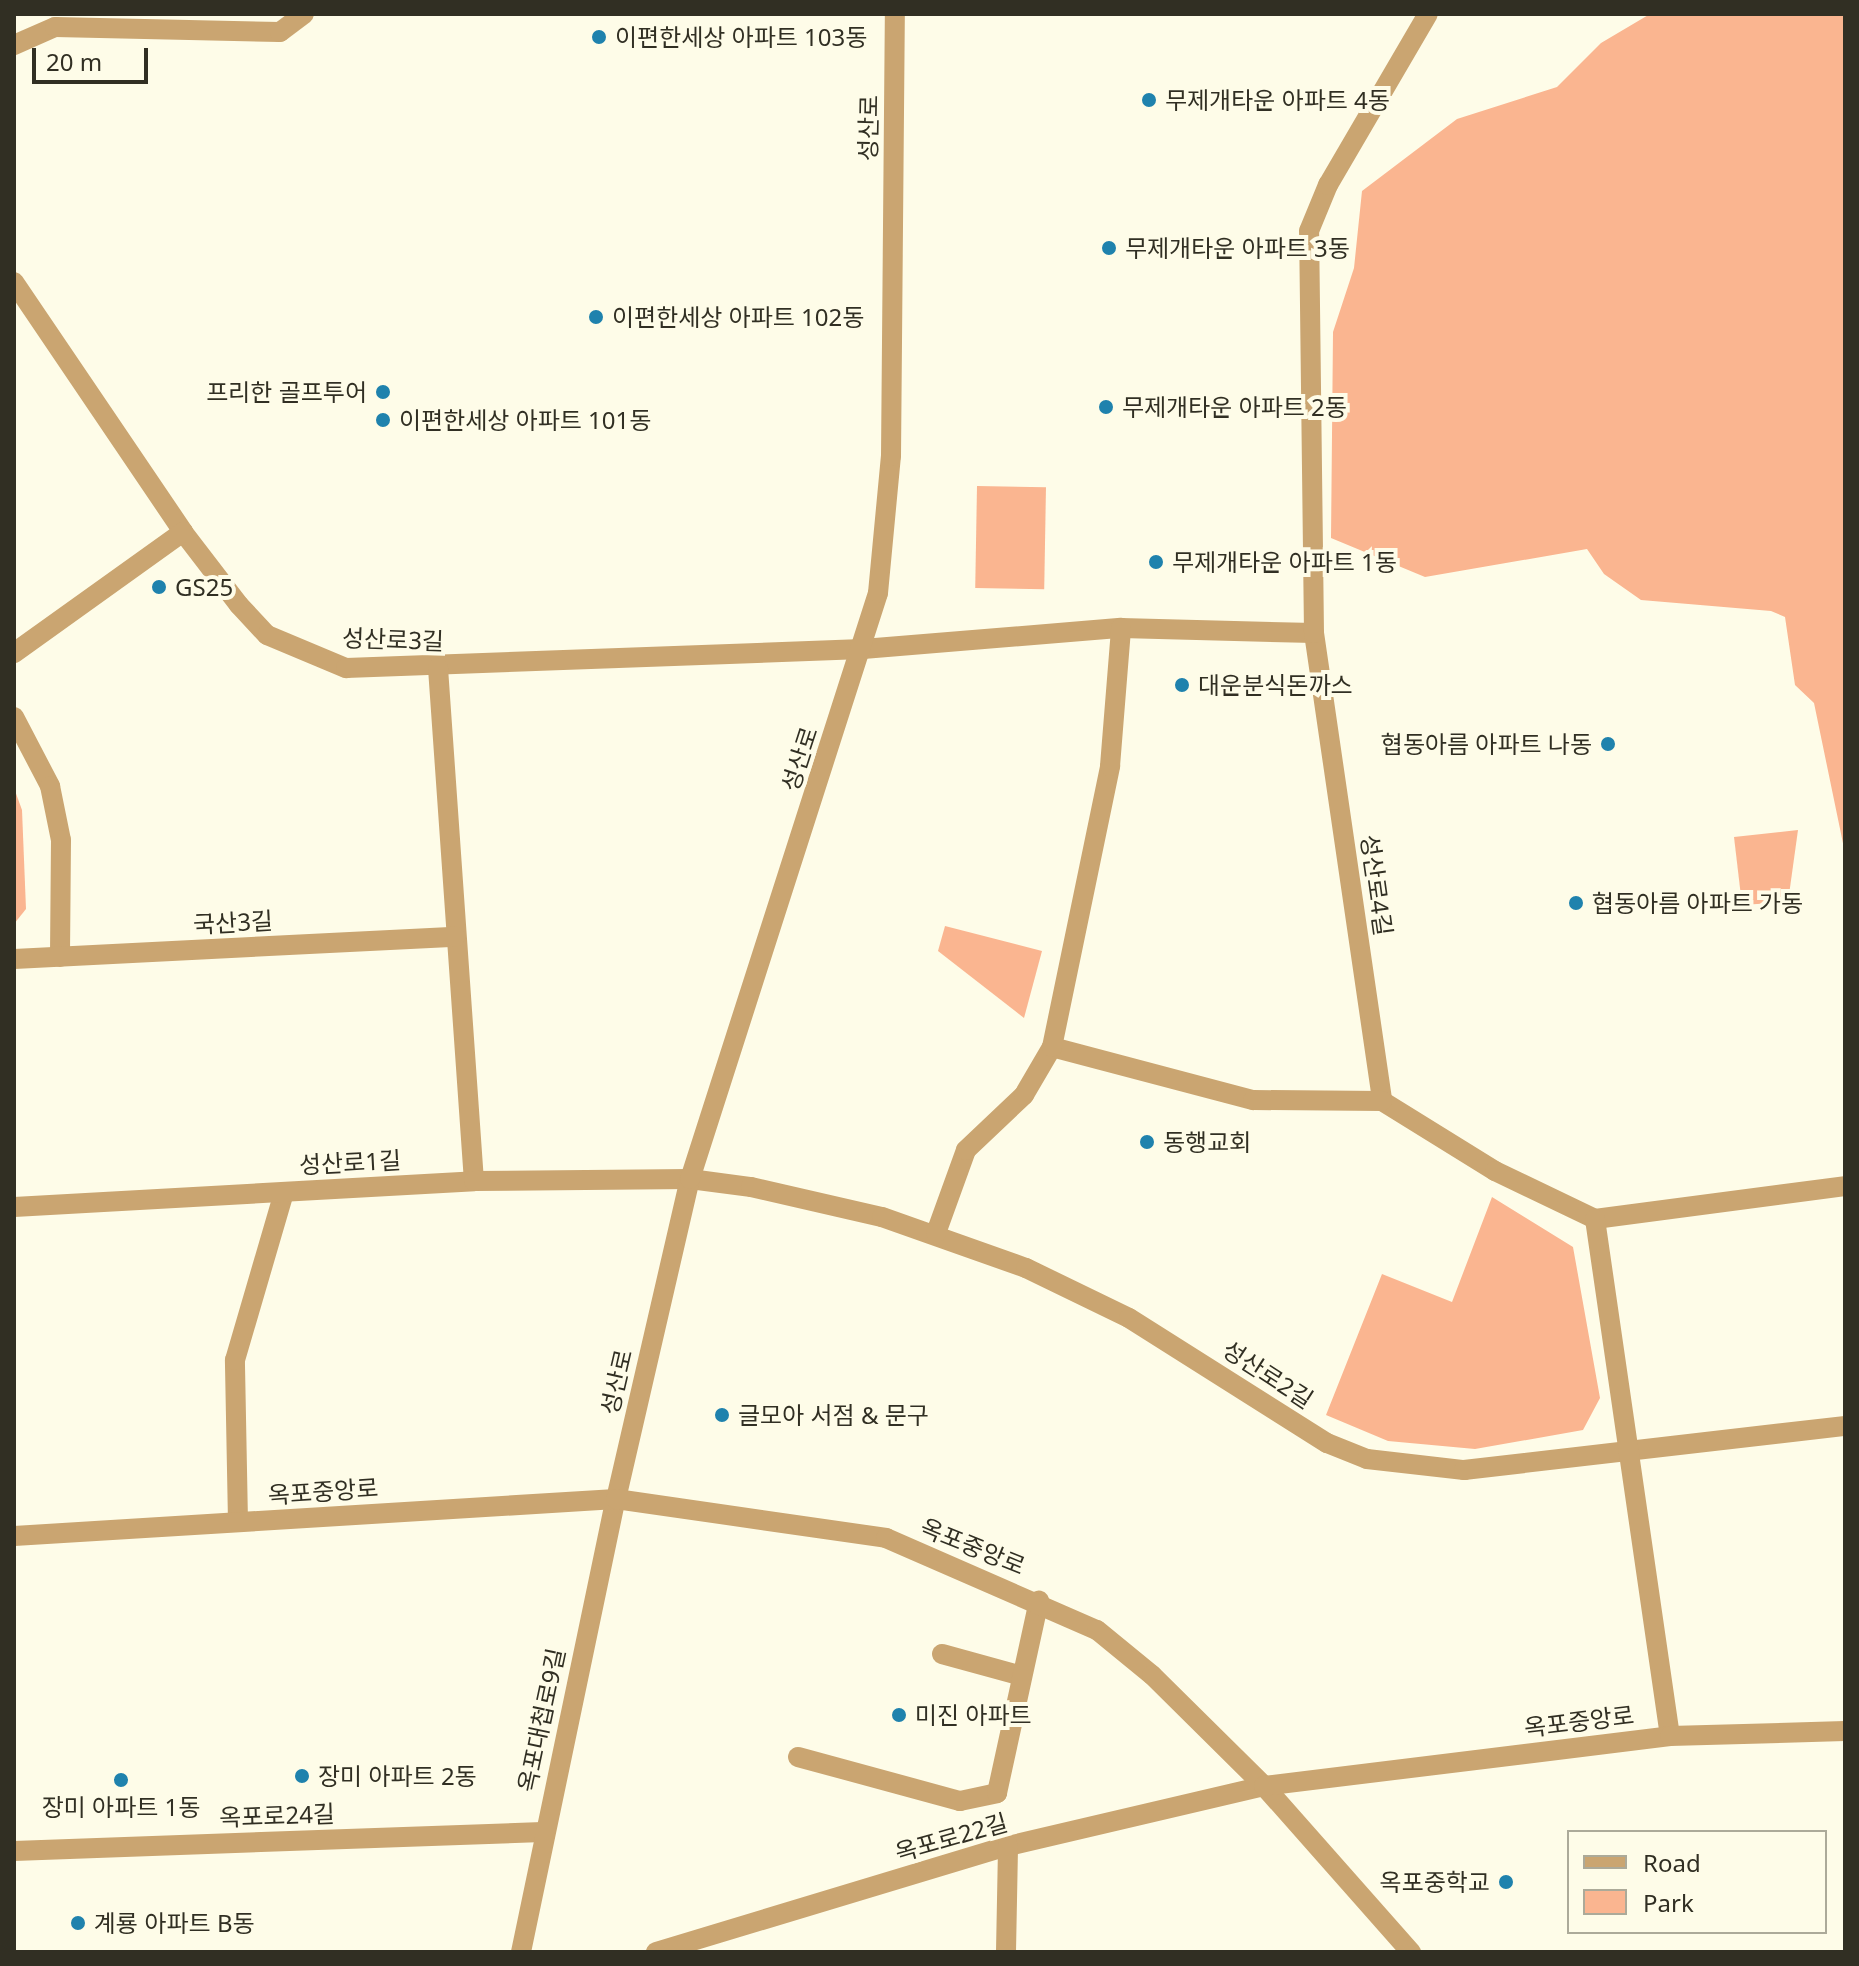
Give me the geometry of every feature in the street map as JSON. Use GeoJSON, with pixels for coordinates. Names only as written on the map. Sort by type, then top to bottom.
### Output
{"type":"FeatureCollection","features":[{"type":"Feature","properties":{"kind":"street"},"geometry":{"type":"LineString","coordinates":[[14,45],[55,27],[280,32],[304,14]]}},
{"type":"Feature","properties":{"kind":"street","name":"성산로"},"geometry":{"type":"LineString","coordinates":[[616,1499],[690,1179],[863,649],[878,593],[891,456],[895,14]]}},
{"type":"Feature","properties":{"kind":"street","name":"성산로4길"},"geometry":{"type":"LineString","coordinates":[[1382,1101],[1314,633],[1309,231],[1328,185],[1428,14]]}},
{"type":"Feature","properties":{"kind":"street","name":"성산로3길"},"geometry":{"type":"LineString","coordinates":[[14,282],[183,532],[267,635],[346,668],[438,668],[863,649]]}},
{"type":"Feature","properties":{"kind":"street"},"geometry":{"type":"LineString","coordinates":[[14,653],[183,532]]}},
{"type":"Feature","properties":{"kind":"street"},"geometry":{"type":"LineString","coordinates":[[936,1233],[966,1150],[1024,1095],[1052,1047],[1110,766],[1121,628]]}},
{"type":"Feature","properties":{"kind":"street"},"geometry":{"type":"LineString","coordinates":[[863,649],[1121,628],[1314,633]]}},
{"type":"Feature","properties":{"kind":"street"},"geometry":{"type":"LineString","coordinates":[[438,668],[474,1181]]}},
{"type":"Feature","properties":{"kind":"street"},"geometry":{"type":"LineString","coordinates":[[14,717],[50,786],[61,840],[60,957]]}},
{"type":"Feature","properties":{"kind":"street","name":"국산3길"},"geometry":{"type":"LineString","coordinates":[[14,959],[455,937]]}},
{"type":"Feature","properties":{"kind":"street"},"geometry":{"type":"LineString","coordinates":[[1052,1047],[1253,1100],[1382,1101],[1495,1171],[1595,1219],[1845,1186]]}},
{"type":"Feature","properties":{"kind":"street","name":"성산로1길"},"geometry":{"type":"LineString","coordinates":[[14,1207],[474,1181],[690,1179]]}},
{"type":"Feature","properties":{"kind":"street","name":"성산로2길"},"geometry":{"type":"LineString","coordinates":[[690,1179],[751,1187],[936,1233],[1026,1268],[1129,1318],[1327,1443],[1367,1459],[1464,1470],[1633,1453],[1845,1426]]}},
{"type":"Feature","properties":{"kind":"street"},"geometry":{"type":"LineString","coordinates":[[238,1522],[235,1360],[284,1192]]}},
{"type":"Feature","properties":{"kind":"street"},"geometry":{"type":"LineString","coordinates":[[1595,1219],[1633,1453],[1670,1736]]}},
{"type":"Feature","properties":{"kind":"street","name":"옥포중앙로"},"geometry":{"type":"LineString","coordinates":[[14,1536],[616,1499],[886,1538],[1039,1601],[1097,1630],[1130,1657],[1264,1786],[1670,1736],[1845,1731]]}},
{"type":"Feature","properties":{"kind":"street","name":"옥포대첩로9길"},"geometry":{"type":"LineString","coordinates":[[521,1952],[543,1832],[616,1499]]}},
{"type":"Feature","properties":{"kind":"street"},"geometry":{"type":"LineString","coordinates":[[798,1757],[960,1801],[997,1793],[1039,1601]]}},
{"type":"Feature","properties":{"kind":"street"},"geometry":{"type":"LineString","coordinates":[[942,1654],[1022,1676]]}},
{"type":"Feature","properties":{"kind":"street"},"geometry":{"type":"LineString","coordinates":[[1264,1786],[1411,1952]]}},
{"type":"Feature","properties":{"kind":"street","name":"옥포로22길"},"geometry":{"type":"LineString","coordinates":[[656,1952],[1008,1846],[1264,1786]]}},
{"type":"Feature","properties":{"kind":"street","name":"옥포로24길"},"geometry":{"type":"LineString","coordinates":[[14,1851],[543,1832]]}},
{"type":"Feature","properties":{"kind":"street"},"geometry":{"type":"LineString","coordinates":[[1006,1952],[1008,1846]]}},
{"type":"Feature","properties":{"kind":"green space"},"geometry":{"type":"Polygon","coordinates":[[[1650,14],[1845,14],[1845,853],[1814,703],[1795,685],[1785,617],[1771,611],[1641,600],[1604,574],[1587,549],[1425,577],[1331,538],[1333,332],[1354,268],[1362,191],[1457,119],[1557,87],[1601,43],[1650,14]]]}},
{"type":"Feature","properties":{"kind":"green space"},"geometry":{"type":"Polygon","coordinates":[[[977,486],[1046,487],[1044,589],[975,588],[977,486]]]}},
{"type":"Feature","properties":{"kind":"green space"},"geometry":{"type":"Polygon","coordinates":[[[14,788],[22,810],[26,909],[14,924],[14,788]]]}},
{"type":"Feature","properties":{"kind":"green space"},"geometry":{"type":"Polygon","coordinates":[[[1798,830],[1788,902],[1742,905],[1734,837],[1798,830]]]}},
{"type":"Feature","properties":{"kind":"green space"},"geometry":{"type":"Polygon","coordinates":[[[945,926],[1042,951],[1024,1018],[938,951],[945,926]]]}},
{"type":"Feature","properties":{"kind":"green space"},"geometry":{"type":"Polygon","coordinates":[[[1492,1197],[1573,1247],[1600,1398],[1583,1430],[1475,1449],[1388,1441],[1326,1415],[1382,1274],[1452,1302],[1492,1197]]]}},
{"type":"Feature","properties":{"kind":"place","name":"이편한세상 아파트 103동"},"geometry":{"type":"Point","coordinates":[599,37]}},
{"type":"Feature","properties":{"kind":"place","name":"무제개타운 아파트 4동"},"geometry":{"type":"Point","coordinates":[1149,100]}},
{"type":"Feature","properties":{"kind":"place","name":"무제개타운 아파트 3동"},"geometry":{"type":"Point","coordinates":[1109,248]}},
{"type":"Feature","properties":{"kind":"place","name":"이편한세상 아파트 102동"},"geometry":{"type":"Point","coordinates":[596,317]}},
{"type":"Feature","properties":{"kind":"place","name":"프리한 골프투어"},"geometry":{"type":"Point","coordinates":[383,392]}},
{"type":"Feature","properties":{"kind":"place","name":"무제개타운 아파트 2동"},"geometry":{"type":"Point","coordinates":[1106,407]}},
{"type":"Feature","properties":{"kind":"place","name":"이편한세상 아파트 101동"},"geometry":{"type":"Point","coordinates":[383,420]}},
{"type":"Feature","properties":{"kind":"place","name":"무제개타운 아파트 1동"},"geometry":{"type":"Point","coordinates":[1156,562]}},
{"type":"Feature","properties":{"kind":"place","name":"GS25"},"geometry":{"type":"Point","coordinates":[159,587]}},
{"type":"Feature","properties":{"kind":"place","name":"대운분식돈까스"},"geometry":{"type":"Point","coordinates":[1182,685]}},
{"type":"Feature","properties":{"kind":"place","name":"협동아름 아파트 나동"},"geometry":{"type":"Point","coordinates":[1608,744]}},
{"type":"Feature","properties":{"kind":"place","name":"협동아름 아파트 가동"},"geometry":{"type":"Point","coordinates":[1576,903]}},
{"type":"Feature","properties":{"kind":"place","name":"동행교회"},"geometry":{"type":"Point","coordinates":[1147,1142]}},
{"type":"Feature","properties":{"kind":"place","name":"글모아 서점 & 문구"},"geometry":{"type":"Point","coordinates":[722,1415]}},
{"type":"Feature","properties":{"kind":"place","name":"미진 아파트"},"geometry":{"type":"Point","coordinates":[899,1715]}},
{"type":"Feature","properties":{"kind":"place","name":"장미 아파트 2동"},"geometry":{"type":"Point","coordinates":[302,1776]}},
{"type":"Feature","properties":{"kind":"place","name":"장미 아파트 1동"},"geometry":{"type":"Point","coordinates":[121,1780]}},
{"type":"Feature","properties":{"kind":"place","name":"옥포중학교"},"geometry":{"type":"Point","coordinates":[1506,1882]}},
{"type":"Feature","properties":{"kind":"place","name":"계룡 아파트 B동"},"geometry":{"type":"Point","coordinates":[78,1923]}}]}
